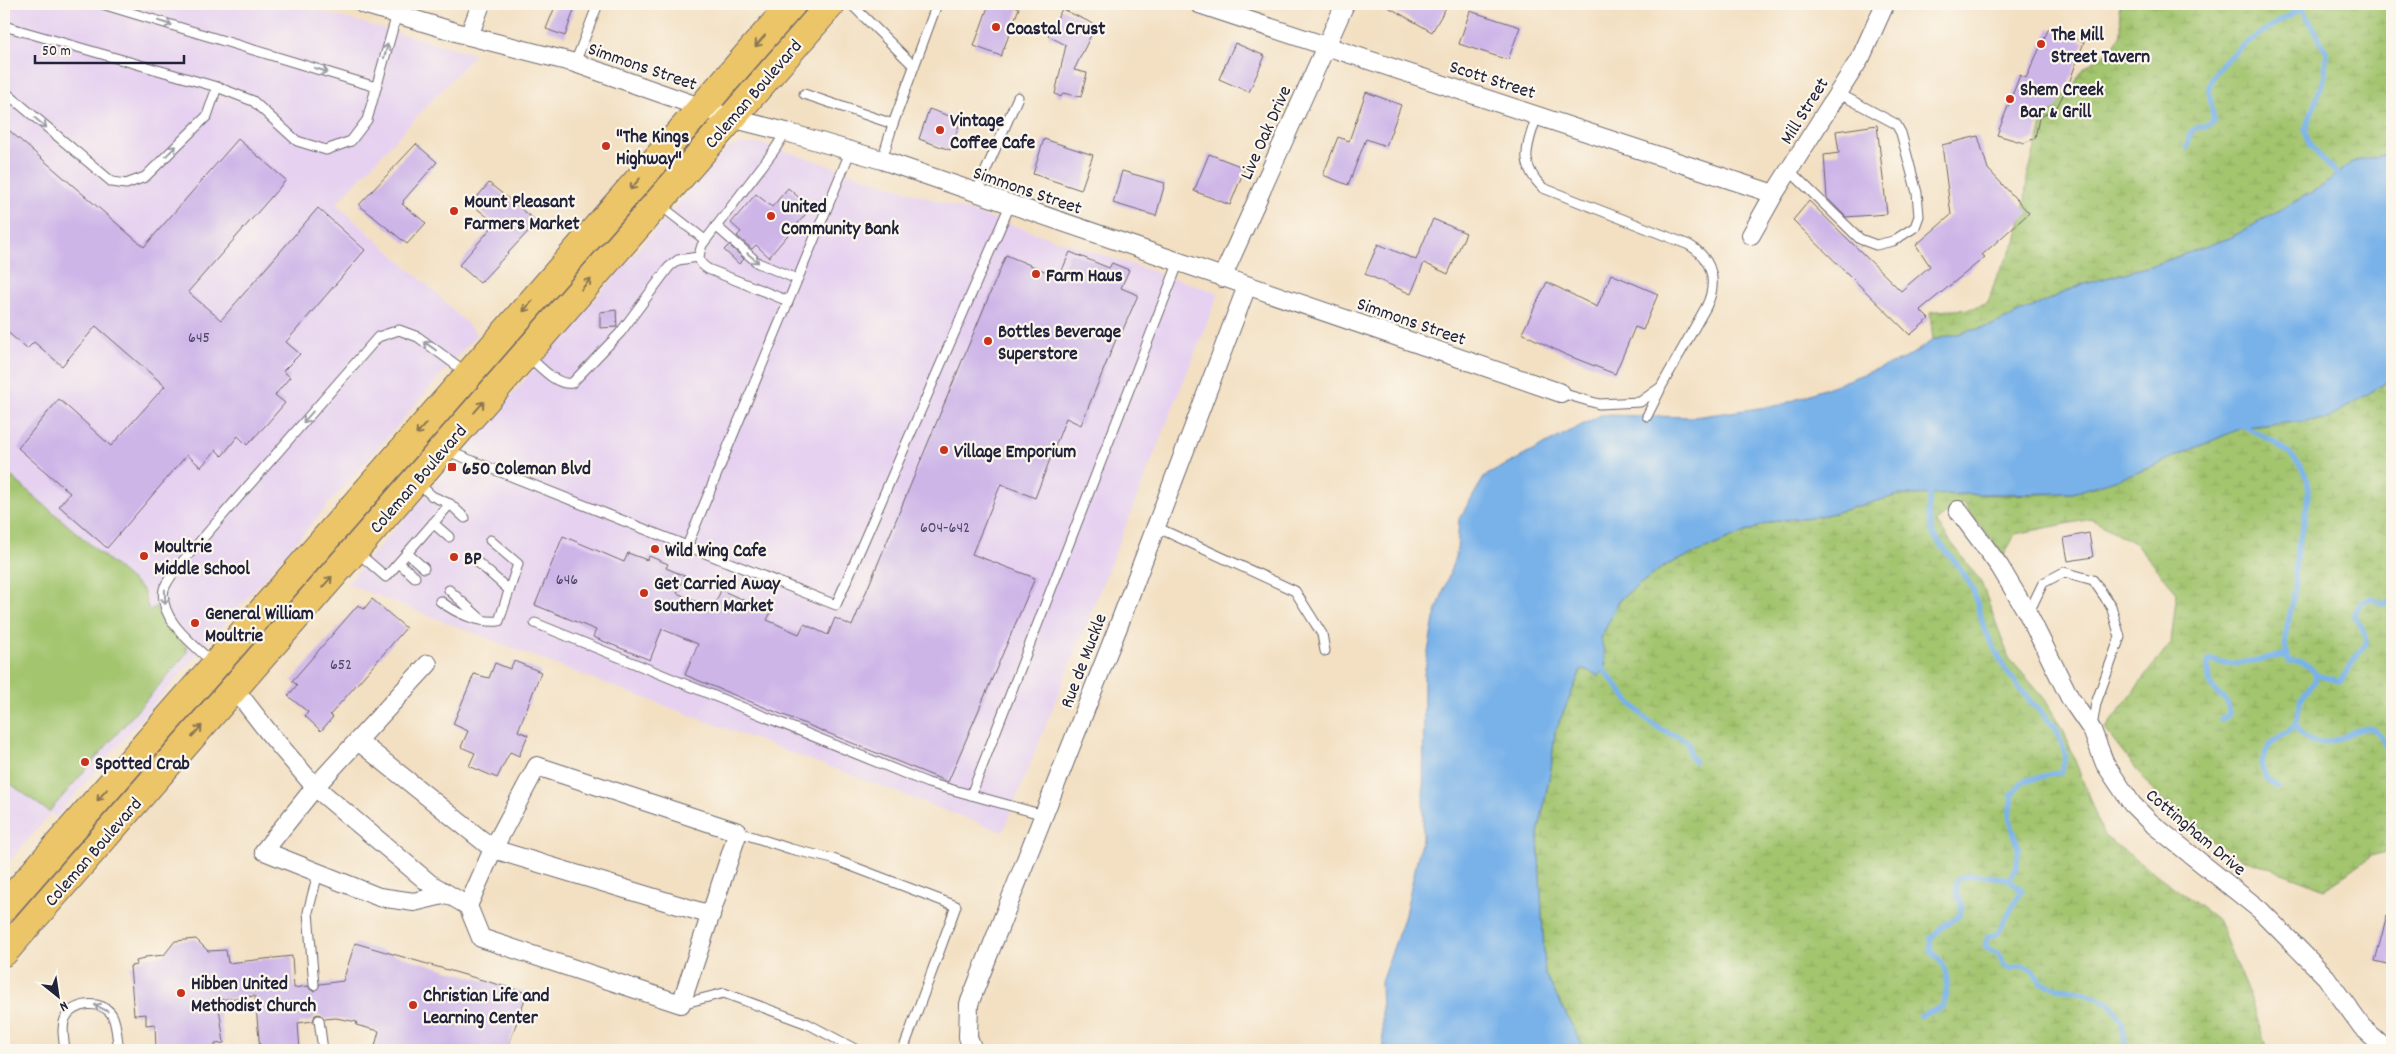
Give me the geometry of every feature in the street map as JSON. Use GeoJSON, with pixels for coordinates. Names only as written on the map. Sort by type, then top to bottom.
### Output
{"type":"FeatureCollection","features":[{"type":"Feature","properties":{"kind":"main road","name":"Coleman Boulevard"},"geometry":{"type":"LineString","coordinates":[[10,895],[215,665],[792,4]]}},
{"type":"Feature","properties":{"kind":"main road","name":"Coleman Boulevard"},"geometry":{"type":"LineString","coordinates":[[4,952],[831,4]]}},
{"type":"Feature","properties":{"kind":"main road"},"geometry":{"type":"LineString","coordinates":[[234,688],[234,662],[311,572],[352,508]]}},
{"type":"Feature","properties":{"kind":"street","name":"Simmons Street"},"geometry":{"type":"LineString","coordinates":[[363,4],[469,36],[575,63],[731,118],[882,160],[1178,264],[1561,393]]}},
{"type":"Feature","properties":{"kind":"street"},"geometry":{"type":"LineString","coordinates":[[469,36],[481,4]]}},
{"type":"Feature","properties":{"kind":"street","name":"Scott Street"},"geometry":{"type":"LineString","coordinates":[[1199,4],[1327,44],[1774,194]]}},
{"type":"Feature","properties":{"kind":"street","name":"Live Oak Drive"},"geometry":{"type":"LineString","coordinates":[[1222,278],[1345,4]]}},
{"type":"Feature","properties":{"kind":"street","name":"Mill Street"},"geometry":{"type":"LineString","coordinates":[[1751,235],[1774,194],[1861,57],[1885,4]]}},
{"type":"Feature","properties":{"kind":"street","name":"Rue de Muckle"},"geometry":{"type":"LineString","coordinates":[[973,1050],[968,1038],[969,1004],[1156,527],[1247,286]]}},
{"type":"Feature","properties":{"kind":"street","name":"Cottingham Drive"},"geometry":{"type":"LineString","coordinates":[[1958,510],[2000,567],[2028,614],[2070,698],[2092,730],[2105,764],[2132,804],[2150,822],[2260,910],[2326,977],[2362,1027],[2388,1050]]}},
{"type":"Feature","properties":{"kind":"street"},"geometry":{"type":"LineString","coordinates":[[428,664],[315,787],[264,851],[379,897],[414,902],[447,894]]}},
{"type":"Feature","properties":{"kind":"street"},"geometry":{"type":"LineString","coordinates":[[234,688],[315,787],[429,884],[468,906],[481,938],[681,1004],[738,832],[537,766],[493,849],[468,906]]}},
{"type":"Feature","properties":{"kind":"street"},"geometry":{"type":"LineString","coordinates":[[358,741],[493,849],[711,915]]}},
{"type":"Feature","properties":{"kind":"lane"},"geometry":{"type":"LineString","coordinates":[[102,4],[376,87]]}},
{"type":"Feature","properties":{"kind":"lane"},"geometry":{"type":"LineString","coordinates":[[575,63],[598,4]]}},
{"type":"Feature","properties":{"kind":"lane"},"geometry":{"type":"LineString","coordinates":[[851,4],[914,66]]}},
{"type":"Feature","properties":{"kind":"lane"},"geometry":{"type":"LineString","coordinates":[[882,160],[893,124],[937,4]]}},
{"type":"Feature","properties":{"kind":"lane"},"geometry":{"type":"LineString","coordinates":[[4,26],[217,87],[253,101],[297,141],[326,150],[351,141],[366,120],[397,14]]}},
{"type":"Feature","properties":{"kind":"lane"},"geometry":{"type":"LineString","coordinates":[[4,91],[112,182],[126,184],[145,177],[207,116],[217,87]]}},
{"type":"Feature","properties":{"kind":"lane"},"geometry":{"type":"LineString","coordinates":[[1789,170],[1860,239],[1876,245],[1893,241],[1915,227],[1919,216],[1917,192],[1901,133],[1896,124],[1838,93]]}},
{"type":"Feature","properties":{"kind":"lane"},"geometry":{"type":"LineString","coordinates":[[804,94],[893,124]]}},
{"type":"Feature","properties":{"kind":"lane"},"geometry":{"type":"LineString","coordinates":[[976,193],[1018,97]]}},
{"type":"Feature","properties":{"kind":"lane"},"geometry":{"type":"LineString","coordinates":[[1537,115],[1526,155],[1533,178],[1543,188],[1689,245],[1700,251],[1707,260],[1713,283],[1713,294],[1647,416]]}},
{"type":"Feature","properties":{"kind":"lane"},"geometry":{"type":"LineString","coordinates":[[786,132],[773,152],[705,240],[698,256],[701,264],[708,269],[788,301]]}},
{"type":"Feature","properties":{"kind":"lane"},"geometry":{"type":"LineString","coordinates":[[687,546],[851,150]]}},
{"type":"Feature","properties":{"kind":"lane"},"geometry":{"type":"LineString","coordinates":[[658,202],[705,240]]}},
{"type":"Feature","properties":{"kind":"lane"},"geometry":{"type":"LineString","coordinates":[[442,449],[836,606],[1010,205]]}},
{"type":"Feature","properties":{"kind":"lane"},"geometry":{"type":"LineString","coordinates":[[716,226],[758,263],[797,279]]}},
{"type":"Feature","properties":{"kind":"lane"},"geometry":{"type":"LineString","coordinates":[[525,354],[557,380],[564,384],[572,383],[620,333],[669,267],[678,260],[698,256]]}},
{"type":"Feature","properties":{"kind":"lane"},"geometry":{"type":"LineString","coordinates":[[971,795],[1178,264]]}},
{"type":"Feature","properties":{"kind":"lane"},"geometry":{"type":"LineString","coordinates":[[215,665],[171,621],[165,606],[164,589],[176,569],[378,337],[399,330],[418,337],[469,374]]}},
{"type":"Feature","properties":{"kind":"lane"},"geometry":{"type":"LineString","coordinates":[[1561,393],[1599,404],[1616,404],[1640,402],[1661,387]]}},
{"type":"Feature","properties":{"kind":"lane"},"geometry":{"type":"LineString","coordinates":[[415,481],[432,496],[450,504],[465,518]]}},
{"type":"Feature","properties":{"kind":"lane"},"geometry":{"type":"LineString","coordinates":[[355,550],[386,577],[450,504]]}},
{"type":"Feature","properties":{"kind":"lane"},"geometry":{"type":"LineString","coordinates":[[433,523],[449,537]]}},
{"type":"Feature","properties":{"kind":"lane"},"geometry":{"type":"LineString","coordinates":[[1156,527],[1294,591],[1322,634],[1325,651]]}},
{"type":"Feature","properties":{"kind":"lane"},"geometry":{"type":"LineString","coordinates":[[440,601],[462,614],[485,622],[499,620],[518,564],[490,540]]}},
{"type":"Feature","properties":{"kind":"lane"},"geometry":{"type":"LineString","coordinates":[[407,553],[424,568]]}},
{"type":"Feature","properties":{"kind":"lane"},"geometry":{"type":"LineString","coordinates":[[474,560],[509,590]]}},
{"type":"Feature","properties":{"kind":"lane"},"geometry":{"type":"LineString","coordinates":[[399,563],[416,577]]}},
{"type":"Feature","properties":{"kind":"lane"},"geometry":{"type":"LineString","coordinates":[[2028,614],[2043,582],[2064,572],[2093,580],[2110,606],[2120,638],[2096,703],[2092,730]]}},
{"type":"Feature","properties":{"kind":"lane"},"geometry":{"type":"LineString","coordinates":[[449,590],[485,622]]}},
{"type":"Feature","properties":{"kind":"lane"},"geometry":{"type":"LineString","coordinates":[[535,623],[928,784],[1044,815]]}},
{"type":"Feature","properties":{"kind":"lane"},"geometry":{"type":"LineString","coordinates":[[738,832],[791,849],[833,859],[956,906],[903,1050]]}},
{"type":"Feature","properties":{"kind":"lane"},"geometry":{"type":"LineString","coordinates":[[314,985],[308,912],[318,873]]}},
{"type":"Feature","properties":{"kind":"lane"},"geometry":{"type":"LineString","coordinates":[[681,1004],[724,993],[808,1024],[857,1050]]}},
{"type":"Feature","properties":{"kind":"lane"},"geometry":{"type":"LineString","coordinates":[[65,1050],[63,1030],[65,1018],[74,1008],[92,1004],[104,1008],[112,1015],[118,1050]]}},
{"type":"Feature","properties":{"kind":"lane"},"geometry":{"type":"LineString","coordinates":[[319,1020],[323,1050]]}},
{"type":"Feature","properties":{"kind":"shaded area","name":"Moultrie Middle School"},"geometry":{"type":"Polygon","coordinates":[[[4,4],[293,4],[475,54],[336,204],[434,291],[477,334],[56,817],[51,813],[4,868],[4,4]]]}},
{"type":"Feature","properties":{"kind":"shaded area"},"geometry":{"type":"Polygon","coordinates":[[[741,144],[763,144],[1219,293],[1003,832],[564,668],[347,584],[718,158],[730,147],[741,144]]]}},
{"type":"Feature","properties":{"kind":"green space"},"geometry":{"type":"Polygon","coordinates":[[[2120,4],[2392,4],[2392,153],[2352,162],[2319,188],[2232,237],[2157,264],[2081,285],[1990,326],[1933,340],[1930,312],[1973,308],[1988,303],[1996,278],[2016,242],[2025,201],[2027,178],[2044,117],[2056,97],[2072,93],[2082,70],[2115,44],[2121,34],[2120,4]]]}},
{"type":"Feature","properties":{"kind":"green space"},"geometry":{"type":"Polygon","coordinates":[[[2392,374],[2392,850],[2371,856],[2325,889],[2239,857],[2177,821],[2105,729],[2171,642],[2177,592],[2136,544],[2091,519],[2015,534],[2004,556],[1962,502],[1936,522],[1981,582],[2009,658],[2044,698],[2064,732],[2104,836],[2217,919],[2251,1000],[2267,1050],[1585,1050],[1545,975],[1538,835],[1551,769],[1555,732],[1582,668],[1601,638],[1620,599],[1664,566],[1770,522],[1826,515],[1899,495],[1921,493],[2004,495],[2073,493],[2134,474],[2244,427],[2328,419],[2385,383],[2392,374]]]}},
{"type":"Feature","properties":{"kind":"green space"},"geometry":{"type":"Polygon","coordinates":[[[6,472],[143,590],[149,612],[155,606],[162,619],[187,648],[187,653],[49,812],[4,779],[4,473],[6,472]]]}},
{"type":"Feature","properties":{"kind":"water"},"geometry":{"type":"Polygon","coordinates":[[[2392,153],[2392,374],[2385,383],[2328,419],[2244,427],[2134,474],[2073,493],[1899,495],[1826,515],[1770,522],[1664,566],[1620,599],[1601,638],[1606,663],[1599,676],[1582,668],[1555,732],[1551,769],[1538,835],[1545,974],[1585,1050],[1383,1050],[1381,982],[1404,918],[1423,834],[1424,674],[1434,619],[1457,551],[1459,519],[1485,476],[1601,415],[1694,417],[1781,405],[1906,358],[1933,340],[1990,326],[2081,285],[2157,264],[2232,237],[2319,188],[2352,162],[2392,153]]]}},
{"type":"Feature","properties":{"kind":"building"},"geometry":{"type":"Polygon","coordinates":[[[556,4],[576,4],[565,36],[546,29],[556,4]]]}},
{"type":"Feature","properties":{"kind":"building","name":"Coastal Crust"},"geometry":{"type":"Polygon","coordinates":[[[989,4],[1006,4],[1019,8],[1001,56],[974,46],[989,4]]]}},
{"type":"Feature","properties":{"kind":"building"},"geometry":{"type":"Polygon","coordinates":[[[1383,4],[1448,4],[1432,32],[1383,4]]]}},
{"type":"Feature","properties":{"kind":"building"},"geometry":{"type":"Polygon","coordinates":[[[1062,9],[1096,25],[1074,70],[1087,73],[1081,97],[1063,93],[1061,97],[1055,94],[1066,45],[1048,36],[1062,9]]]}},
{"type":"Feature","properties":{"kind":"building"},"geometry":{"type":"Polygon","coordinates":[[[1470,11],[1520,27],[1508,60],[1459,44],[1470,11]]]}},
{"type":"Feature","properties":{"kind":"building"},"geometry":{"type":"Polygon","coordinates":[[[2049,28],[2084,42],[2069,83],[2057,107],[2039,118],[2035,138],[2024,143],[1997,135],[2020,75],[2026,78],[2049,28]]]}},
{"type":"Feature","properties":{"kind":"building"},"geometry":{"type":"Polygon","coordinates":[[[1235,43],[1265,56],[1249,92],[1219,79],[1235,43]]]}},
{"type":"Feature","properties":{"kind":"building"},"geometry":{"type":"Polygon","coordinates":[[[1366,92],[1401,105],[1386,146],[1366,139],[1348,185],[1323,175],[1338,137],[1349,141],[1366,92]]]}},
{"type":"Feature","properties":{"kind":"building","name":"Vintage Coffee Cafe"},"geometry":{"type":"Polygon","coordinates":[[[929,109],[961,120],[950,150],[919,139],[929,109]]]}},
{"type":"Feature","properties":{"kind":"building"},"geometry":{"type":"Polygon","coordinates":[[[1877,125],[1887,214],[1846,217],[1827,198],[1824,155],[1839,153],[1836,131],[1877,125]]]}},
{"type":"Feature","properties":{"kind":"building"},"geometry":{"type":"Polygon","coordinates":[[[4,126],[144,247],[238,139],[286,180],[188,292],[221,320],[318,208],[365,250],[286,342],[300,354],[283,371],[290,377],[275,395],[285,403],[266,425],[247,445],[238,436],[222,456],[216,450],[201,467],[187,455],[107,548],[59,506],[70,493],[18,448],[59,399],[111,446],[165,386],[96,326],[62,366],[34,342],[27,349],[4,329],[4,126]]]}},
{"type":"Feature","properties":{"kind":"building"},"geometry":{"type":"Polygon","coordinates":[[[1978,136],[1988,169],[2029,213],[1982,255],[1985,257],[1920,310],[1929,319],[1910,335],[1793,220],[1809,201],[1901,291],[1930,266],[1916,245],[1951,215],[1942,145],[1978,136]]]}},
{"type":"Feature","properties":{"kind":"building"},"geometry":{"type":"Polygon","coordinates":[[[1044,139],[1093,155],[1081,190],[1033,174],[1044,139]]]}},
{"type":"Feature","properties":{"kind":"building"},"geometry":{"type":"Polygon","coordinates":[[[416,144],[437,162],[403,201],[404,203],[402,204],[426,223],[407,244],[359,205],[416,144]]]}},
{"type":"Feature","properties":{"kind":"building"},"geometry":{"type":"Polygon","coordinates":[[[1209,154],[1245,168],[1230,205],[1194,191],[1209,154]]]}},
{"type":"Feature","properties":{"kind":"building"},"geometry":{"type":"Polygon","coordinates":[[[1122,171],[1165,183],[1156,216],[1113,203],[1122,171]]]}},
{"type":"Feature","properties":{"kind":"building"},"geometry":{"type":"Polygon","coordinates":[[[489,183],[537,222],[480,283],[459,265],[493,226],[494,222],[471,204],[489,183]]]}},
{"type":"Feature","properties":{"kind":"building","name":"United Community Bank"},"geometry":{"type":"Polygon","coordinates":[[[788,188],[811,208],[769,257],[756,245],[752,249],[737,236],[741,232],[731,223],[756,194],[772,207],[788,188]]]}},
{"type":"Feature","properties":{"kind":"building"},"geometry":{"type":"Polygon","coordinates":[[[1433,219],[1466,233],[1448,274],[1424,263],[1411,294],[1365,274],[1378,244],[1416,260],[1433,219]]]}},
{"type":"Feature","properties":{"kind":"building"},"geometry":{"type":"Polygon","coordinates":[[[729,245],[744,259],[739,264],[724,250],[729,245]]]}},
{"type":"Feature","properties":{"kind":"building"},"geometry":{"type":"Polygon","coordinates":[[[1070,252],[1109,268],[1112,263],[1129,270],[1121,288],[1138,295],[1121,334],[1119,332],[1081,425],[1066,418],[1035,498],[1001,484],[972,554],[1035,578],[948,782],[685,675],[698,644],[662,629],[650,660],[593,637],[596,630],[535,605],[563,536],[624,562],[628,553],[647,560],[649,556],[668,564],[666,568],[685,576],[677,593],[713,609],[721,590],[771,612],[767,620],[799,634],[804,624],[828,635],[835,618],[852,626],[1006,255],[1059,277],[1070,252]]]}},
{"type":"Feature","properties":{"kind":"building"},"geometry":{"type":"Polygon","coordinates":[[[1611,274],[1658,294],[1643,330],[1635,327],[1615,374],[1564,354],[1522,333],[1547,282],[1597,307],[1611,274]]]}},
{"type":"Feature","properties":{"kind":"building"},"geometry":{"type":"Polygon","coordinates":[[[616,310],[617,327],[600,328],[600,312],[616,310]]]}},
{"type":"Feature","properties":{"kind":"building"},"geometry":{"type":"Polygon","coordinates":[[[2089,533],[2093,557],[2068,561],[2064,538],[2089,533]]]}},
{"type":"Feature","properties":{"kind":"building"},"geometry":{"type":"Polygon","coordinates":[[[372,599],[406,628],[330,715],[333,717],[321,731],[305,716],[308,712],[288,696],[297,685],[292,681],[358,605],[364,609],[372,599]]]}},
{"type":"Feature","properties":{"kind":"building"},"geometry":{"type":"Polygon","coordinates":[[[514,661],[541,672],[518,731],[528,735],[519,756],[510,752],[497,778],[469,766],[475,753],[461,747],[468,731],[453,724],[474,674],[489,678],[495,663],[510,669],[514,661]]]}},
{"type":"Feature","properties":{"kind":"building"},"geometry":{"type":"Polygon","coordinates":[[[2387,916],[2392,917],[2392,965],[2375,961],[2387,916]]]}},
{"type":"Feature","properties":{"kind":"building"},"geometry":{"type":"Polygon","coordinates":[[[196,939],[208,951],[226,950],[228,963],[292,956],[294,988],[308,986],[311,990],[315,991],[320,984],[343,981],[355,943],[527,993],[507,1050],[374,1050],[379,1031],[356,1025],[357,1022],[336,1018],[325,1019],[319,1014],[315,1015],[313,1021],[298,1023],[300,1050],[260,1050],[255,996],[218,1000],[224,1043],[215,1044],[216,1050],[156,1050],[155,1024],[146,1025],[146,1014],[134,1015],[130,966],[137,965],[136,961],[145,957],[164,955],[175,941],[196,939]]]}},
{"type":"Feature","properties":{"kind":"waterway"},"geometry":{"type":"LineString","coordinates":[[2305,4],[2302,8],[2326,51],[2325,76],[2305,130],[2310,146],[2336,173]]}},
{"type":"Feature","properties":{"kind":"waterway"},"geometry":{"type":"LineString","coordinates":[[2187,148],[2190,133],[2198,126],[2206,127],[2213,123],[2209,88],[2213,77],[2221,65],[2248,42],[2302,8]]}},
{"type":"Feature","properties":{"kind":"waterway"},"geometry":{"type":"LineString","coordinates":[[2242,422],[2244,427],[2271,440],[2288,452],[2301,467],[2308,483],[2307,502],[2297,551],[2294,595],[2286,631],[2285,646],[2289,661],[2305,664],[2316,675],[2315,681],[2301,698],[2295,726],[2306,738],[2318,742],[2329,741],[2362,729],[2372,729],[2382,738],[2392,767]]}},
{"type":"Feature","properties":{"kind":"waterway"},"geometry":{"type":"LineString","coordinates":[[1931,487],[1928,513],[1933,535],[1959,567],[1973,589],[1984,628],[2005,669],[2030,701],[2056,728],[2066,756],[2061,772],[2024,781],[2012,795],[2009,816],[2018,846],[2017,867],[2009,879],[2022,890],[1998,933],[1988,937],[1985,945],[1990,950],[1998,953],[2004,965],[2010,968],[2023,966],[2032,970],[2041,982],[2056,988],[2077,990],[2109,1002],[2122,1022],[2126,1050]]}},
{"type":"Feature","properties":{"kind":"waterway"},"geometry":{"type":"LineString","coordinates":[[2316,675],[2340,681],[2366,642],[2362,627],[2353,616],[2361,603],[2372,598],[2382,604],[2392,601]]}},
{"type":"Feature","properties":{"kind":"waterway"},"geometry":{"type":"LineString","coordinates":[[2221,720],[2229,715],[2228,708],[2227,703],[2215,691],[2210,682],[2208,675],[2208,662],[2210,660],[2239,663],[2287,655]]}},
{"type":"Feature","properties":{"kind":"waterway"},"geometry":{"type":"LineString","coordinates":[[1603,669],[1642,715],[1661,729],[1689,743],[1689,755],[1695,761]]}},
{"type":"Feature","properties":{"kind":"waterway"},"geometry":{"type":"LineString","coordinates":[[2279,787],[2266,780],[2261,763],[2270,744],[2295,726]]}},
{"type":"Feature","properties":{"kind":"waterway"},"geometry":{"type":"LineString","coordinates":[[1921,1016],[1942,1007],[1945,999],[1947,977],[1942,964],[1931,951],[1930,939],[1944,925],[1959,916],[1962,907],[1956,892],[1957,879],[1976,875],[2009,879]]}},
{"type":"Feature","properties":{"kind":"place","name":"Coastal Crust"},"geometry":{"type":"Point","coordinates":[996,27]}},
{"type":"Feature","properties":{"kind":"place","name":"The Mill Street Tavern"},"geometry":{"type":"Point","coordinates":[2041,44]}},
{"type":"Feature","properties":{"kind":"place","name":"Shem Creek Bar & Grill"},"geometry":{"type":"Point","coordinates":[2010,99]}},
{"type":"Feature","properties":{"kind":"place","name":"Vintage Coffee Cafe"},"geometry":{"type":"Point","coordinates":[940,130]}},
{"type":"Feature","properties":{"kind":"place","name":"\"The Kings Highway\""},"geometry":{"type":"Point","coordinates":[606,146]}},
{"type":"Feature","properties":{"kind":"place","name":"Mount Pleasant Farmers Market"},"geometry":{"type":"Point","coordinates":[454,211]}},
{"type":"Feature","properties":{"kind":"place","name":"United Community Bank"},"geometry":{"type":"Point","coordinates":[771,216]}},
{"type":"Feature","properties":{"kind":"place","name":"Farm Haus"},"geometry":{"type":"Point","coordinates":[1036,274]}},
{"type":"Feature","properties":{"kind":"place","name":"Bottles Beverage Superstore"},"geometry":{"type":"Point","coordinates":[988,341]}},
{"type":"Feature","properties":{"kind":"place","name":"Village Emporium"},"geometry":{"type":"Point","coordinates":[944,450]}},
{"type":"Feature","properties":{"kind":"place","name":"650 Coleman Blvd"},"geometry":{"type":"Point","coordinates":[452,467]}},
{"type":"Feature","properties":{"kind":"place","name":"Wild Wing Cafe"},"geometry":{"type":"Point","coordinates":[655,549]}},
{"type":"Feature","properties":{"kind":"place","name":"Moultrie Middle School"},"geometry":{"type":"Point","coordinates":[144,556]}},
{"type":"Feature","properties":{"kind":"place","name":"BP"},"geometry":{"type":"Point","coordinates":[454,557]}},
{"type":"Feature","properties":{"kind":"place","name":"Get Carried Away Southern Market"},"geometry":{"type":"Point","coordinates":[644,593]}},
{"type":"Feature","properties":{"kind":"place","name":"General William Moultrie"},"geometry":{"type":"Point","coordinates":[195,623]}},
{"type":"Feature","properties":{"kind":"place","name":"Spotted Crab"},"geometry":{"type":"Point","coordinates":[85,762]}},
{"type":"Feature","properties":{"kind":"place","name":"Hibben United Methodist Church"},"geometry":{"type":"Point","coordinates":[181,993]}},
{"type":"Feature","properties":{"kind":"place","name":"Christian Life and Learning Center"},"geometry":{"type":"Point","coordinates":[413,1005]}}]}
